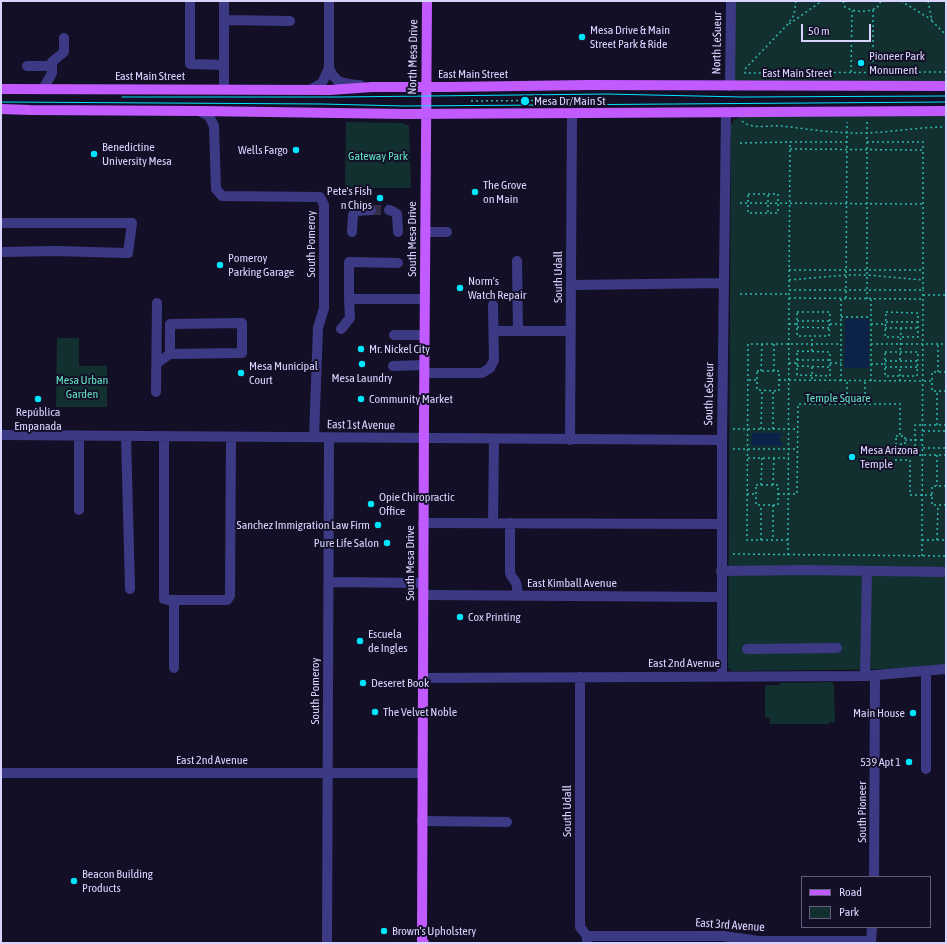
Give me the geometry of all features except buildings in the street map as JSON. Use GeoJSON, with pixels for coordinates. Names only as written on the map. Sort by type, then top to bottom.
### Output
{"type":"FeatureCollection","features":[{"type":"Feature","properties":{"kind":"main road","name":"North Mesa Drive"},"geometry":{"type":"LineString","coordinates":[[425,114],[427,1]]}},
{"type":"Feature","properties":{"kind":"main road","name":"East Main Street"},"geometry":{"type":"LineString","coordinates":[[1,89],[310,90],[372,86],[583,85],[946,86]]}},
{"type":"Feature","properties":{"kind":"main road"},"geometry":{"type":"LineString","coordinates":[[1,109],[425,114],[946,111]]}},
{"type":"Feature","properties":{"kind":"main road","name":"South Mesa Drive"},"geometry":{"type":"LineString","coordinates":[[422,942],[425,114]]}},
{"type":"Feature","properties":{"kind":"street"},"geometry":{"type":"LineString","coordinates":[[190,1],[190,64],[224,65]]}},
{"type":"Feature","properties":{"kind":"street"},"geometry":{"type":"LineString","coordinates":[[224,1],[224,90]]}},
{"type":"Feature","properties":{"kind":"street"},"geometry":{"type":"LineString","coordinates":[[310,90],[322,83],[329,68],[329,1]]}},
{"type":"Feature","properties":{"kind":"street","name":"North LeSueur"},"geometry":{"type":"LineString","coordinates":[[730,86],[731,1]]}},
{"type":"Feature","properties":{"kind":"street"},"geometry":{"type":"LineString","coordinates":[[224,20],[290,21]]}},
{"type":"Feature","properties":{"kind":"street"},"geometry":{"type":"LineString","coordinates":[[44,90],[52,69],[52,62],[64,52],[64,38]]}},
{"type":"Feature","properties":{"kind":"street"},"geometry":{"type":"LineString","coordinates":[[27,66],[52,69]]}},
{"type":"Feature","properties":{"kind":"street"},"geometry":{"type":"LineString","coordinates":[[329,68],[334,77],[342,83],[372,86]]}},
{"type":"Feature","properties":{"kind":"street"},"geometry":{"type":"LineString","coordinates":[[52,69],[61,90]]}},
{"type":"Feature","properties":{"kind":"street"},"geometry":{"type":"LineString","coordinates":[[199,111],[209,116],[214,126],[221,116],[232,111]]}},
{"type":"Feature","properties":{"kind":"street","name":"South LeSueur"},"geometry":{"type":"LineString","coordinates":[[722,676],[721,571],[726,112]]}},
{"type":"Feature","properties":{"kind":"street","name":"South Udall"},"geometry":{"type":"LineString","coordinates":[[570,440],[572,114]]}},
{"type":"Feature","properties":{"kind":"street","name":"South Pomeroy"},"geometry":{"type":"LineString","coordinates":[[214,126],[216,190],[222,196],[320,197],[324,205],[324,308],[318,328],[314,437]]}},
{"type":"Feature","properties":{"kind":"street"},"geometry":{"type":"LineString","coordinates":[[352,232],[353,215],[356,211],[371,210]]}},
{"type":"Feature","properties":{"kind":"street"},"geometry":{"type":"LineString","coordinates":[[389,210],[392,210],[397,214],[398,232]]}},
{"type":"Feature","properties":{"kind":"street"},"geometry":{"type":"LineString","coordinates":[[1,223],[132,223],[128,253],[55,251],[1,252]]}},
{"type":"Feature","properties":{"kind":"street"},"geometry":{"type":"LineString","coordinates":[[425,232],[447,232]]}},
{"type":"Feature","properties":{"kind":"street"},"geometry":{"type":"LineString","coordinates":[[517,261],[518,331]]}},
{"type":"Feature","properties":{"kind":"street"},"geometry":{"type":"LineString","coordinates":[[341,329],[350,318],[349,262],[398,263]]}},
{"type":"Feature","properties":{"kind":"street"},"geometry":{"type":"LineString","coordinates":[[571,285],[724,283]]}},
{"type":"Feature","properties":{"kind":"street"},"geometry":{"type":"LineString","coordinates":[[349,299],[425,299]]}},
{"type":"Feature","properties":{"kind":"street"},"geometry":{"type":"LineString","coordinates":[[156,392],[157,303]]}},
{"type":"Feature","properties":{"kind":"street"},"geometry":{"type":"LineString","coordinates":[[393,366],[482,373],[490,368],[494,360],[494,305]]}},
{"type":"Feature","properties":{"kind":"street"},"geometry":{"type":"LineString","coordinates":[[156,363],[170,354],[242,353],[242,323],[170,324],[170,354]]}},
{"type":"Feature","properties":{"kind":"street"},"geometry":{"type":"LineString","coordinates":[[494,331],[570,331]]}},
{"type":"Feature","properties":{"kind":"street"},"geometry":{"type":"LineString","coordinates":[[394,335],[424,335]]}},
{"type":"Feature","properties":{"kind":"street","name":"East 1st Avenue"},"geometry":{"type":"LineString","coordinates":[[1,435],[494,440],[722,440]]}},
{"type":"Feature","properties":{"kind":"street"},"geometry":{"type":"LineString","coordinates":[[79,436],[79,510]]}},
{"type":"Feature","properties":{"kind":"street"},"geometry":{"type":"LineString","coordinates":[[126,436],[130,589]]}},
{"type":"Feature","properties":{"kind":"street"},"geometry":{"type":"LineString","coordinates":[[164,436],[164,599],[174,600],[227,600],[230,596],[231,437]]}},
{"type":"Feature","properties":{"kind":"street","name":"South Pomeroy"},"geometry":{"type":"LineString","coordinates":[[327,943],[329,438]]}},
{"type":"Feature","properties":{"kind":"street"},"geometry":{"type":"LineString","coordinates":[[493,523],[494,440]]}},
{"type":"Feature","properties":{"kind":"street"},"geometry":{"type":"LineString","coordinates":[[424,523],[722,524]]}},
{"type":"Feature","properties":{"kind":"street"},"geometry":{"type":"LineString","coordinates":[[510,523],[510,573],[517,585],[517,596]]}},
{"type":"Feature","properties":{"kind":"street"},"geometry":{"type":"LineString","coordinates":[[721,571],[946,572]]}},
{"type":"Feature","properties":{"kind":"street","name":"South Pioneer"},"geometry":{"type":"LineString","coordinates":[[867,571],[874,876]]}},
{"type":"Feature","properties":{"kind":"street"},"geometry":{"type":"LineString","coordinates":[[329,582],[423,583]]}},
{"type":"Feature","properties":{"kind":"street","name":"East Kimball Avenue"},"geometry":{"type":"LineString","coordinates":[[423,595],[722,597]]}},
{"type":"Feature","properties":{"kind":"street"},"geometry":{"type":"LineString","coordinates":[[174,600],[174,668]]}},
{"type":"Feature","properties":{"kind":"street"},"geometry":{"type":"LineString","coordinates":[[747,649],[837,648]]}},
{"type":"Feature","properties":{"kind":"street","name":"East 2nd Avenue"},"geometry":{"type":"LineString","coordinates":[[423,678],[870,676],[946,669]]}},
{"type":"Feature","properties":{"kind":"street"},"geometry":{"type":"LineString","coordinates":[[926,671],[926,769]]}},
{"type":"Feature","properties":{"kind":"street","name":"South Udall"},"geometry":{"type":"LineString","coordinates":[[580,677],[580,927],[587,939]]}},
{"type":"Feature","properties":{"kind":"street","name":"East 2nd Avenue"},"geometry":{"type":"LineString","coordinates":[[1,773],[422,773]]}},
{"type":"Feature","properties":{"kind":"street"},"geometry":{"type":"LineString","coordinates":[[422,821],[508,822]]}},
{"type":"Feature","properties":{"kind":"street"},"geometry":{"type":"LineString","coordinates":[[871,942],[872,928]]}},
{"type":"Feature","properties":{"kind":"street","name":"East 3rd Avenue"},"geometry":{"type":"LineString","coordinates":[[587,939],[723,939],[759,941],[871,942]]}},
{"type":"Feature","properties":{"kind":"path"},"geometry":{"type":"LineString","coordinates":[[796,1],[794,15],[787,25],[745,69],[745,73],[946,72]]}},
{"type":"Feature","properties":{"kind":"path"},"geometry":{"type":"LineString","coordinates":[[787,25],[822,1]]}},
{"type":"Feature","properties":{"kind":"path"},"geometry":{"type":"LineString","coordinates":[[843,1],[845,7],[852,11],[873,10],[877,8],[881,1]]}},
{"type":"Feature","properties":{"kind":"path"},"geometry":{"type":"LineString","coordinates":[[901,1],[932,21],[946,35]]}},
{"type":"Feature","properties":{"kind":"path"},"geometry":{"type":"LineString","coordinates":[[928,1],[932,21]]}},
{"type":"Feature","properties":{"kind":"path"},"geometry":{"type":"LineString","coordinates":[[873,10],[873,72]]}},
{"type":"Feature","properties":{"kind":"path"},"geometry":{"type":"LineString","coordinates":[[851,72],[852,11]]}},
{"type":"Feature","properties":{"kind":"path"},"geometry":{"type":"LineString","coordinates":[[471,101],[589,100]]}},
{"type":"Feature","properties":{"kind":"path"},"geometry":{"type":"LineString","coordinates":[[846,298],[847,118]]}},
{"type":"Feature","properties":{"kind":"path"},"geometry":{"type":"LineString","coordinates":[[867,118],[867,299]]}},
{"type":"Feature","properties":{"kind":"path"},"geometry":{"type":"LineString","coordinates":[[740,120],[748,126],[779,126],[847,133],[867,133],[946,127]]}},
{"type":"Feature","properties":{"kind":"path"},"geometry":{"type":"LineString","coordinates":[[935,122],[935,127]]}},
{"type":"Feature","properties":{"kind":"path"},"geometry":{"type":"LineString","coordinates":[[788,555],[790,142]]}},
{"type":"Feature","properties":{"kind":"path"},"geometry":{"type":"LineString","coordinates":[[740,143],[847,142]]}},
{"type":"Feature","properties":{"kind":"path"},"geometry":{"type":"LineString","coordinates":[[867,142],[923,142],[922,556]]}},
{"type":"Feature","properties":{"kind":"path"},"geometry":{"type":"LineString","coordinates":[[790,149],[923,150]]}},
{"type":"Feature","properties":{"kind":"path"},"geometry":{"type":"LineString","coordinates":[[748,194],[778,194],[778,213],[748,212],[748,203],[748,194]]}},
{"type":"Feature","properties":{"kind":"path"},"geometry":{"type":"LineString","coordinates":[[768,194],[768,213]]}},
{"type":"Feature","properties":{"kind":"path"},"geometry":{"type":"LineString","coordinates":[[740,203],[923,204]]}},
{"type":"Feature","properties":{"kind":"path"},"geometry":{"type":"LineString","coordinates":[[789,270],[923,270]]}},
{"type":"Feature","properties":{"kind":"path"},"geometry":{"type":"LineString","coordinates":[[789,280],[846,275],[867,275],[923,280]]}},
{"type":"Feature","properties":{"kind":"path"},"geometry":{"type":"LineString","coordinates":[[789,290],[923,290]]}},
{"type":"Feature","properties":{"kind":"path"},"geometry":{"type":"LineString","coordinates":[[740,294],[789,294]]}},
{"type":"Feature","properties":{"kind":"path"},"geometry":{"type":"LineString","coordinates":[[923,295],[946,295]]}},
{"type":"Feature","properties":{"kind":"path"},"geometry":{"type":"LineString","coordinates":[[789,298],[923,299]]}},
{"type":"Feature","properties":{"kind":"path"},"geometry":{"type":"LineString","coordinates":[[841,381],[842,298]]}},
{"type":"Feature","properties":{"kind":"path"},"geometry":{"type":"LineString","coordinates":[[870,381],[871,299]]}},
{"type":"Feature","properties":{"kind":"path"},"geometry":{"type":"LineString","coordinates":[[797,312],[830,312],[829,336],[797,336],[797,321],[797,312]]}},
{"type":"Feature","properties":{"kind":"path"},"geometry":{"type":"LineString","coordinates":[[886,312],[918,312],[918,337],[885,336],[886,323],[886,312]]}},
{"type":"Feature","properties":{"kind":"path"},"geometry":{"type":"LineString","coordinates":[[841,317],[871,317]]}},
{"type":"Feature","properties":{"kind":"path"},"geometry":{"type":"LineString","coordinates":[[797,321],[830,322],[841,324]]}},
{"type":"Feature","properties":{"kind":"path"},"geometry":{"type":"LineString","coordinates":[[871,324],[918,323],[923,325]]}},
{"type":"Feature","properties":{"kind":"path"},"geometry":{"type":"LineString","coordinates":[[789,324],[797,324]]}},
{"type":"Feature","properties":{"kind":"path"},"geometry":{"type":"LineString","coordinates":[[797,327],[830,328]]}},
{"type":"Feature","properties":{"kind":"path"},"geometry":{"type":"LineString","coordinates":[[885,328],[918,328]]}},
{"type":"Feature","properties":{"kind":"path"},"geometry":{"type":"LineString","coordinates":[[900,361],[901,328]]}},
{"type":"Feature","properties":{"kind":"path"},"geometry":{"type":"LineString","coordinates":[[812,336],[812,351]]}},
{"type":"Feature","properties":{"kind":"path"},"geometry":{"type":"LineString","coordinates":[[788,540],[747,540],[748,344],[841,344]]}},
{"type":"Feature","properties":{"kind":"path"},"geometry":{"type":"LineString","coordinates":[[761,371],[762,344]]}},
{"type":"Feature","properties":{"kind":"path"},"geometry":{"type":"LineString","coordinates":[[774,344],[774,371]]}},
{"type":"Feature","properties":{"kind":"path"},"geometry":{"type":"LineString","coordinates":[[871,344],[946,344]]}},
{"type":"Feature","properties":{"kind":"path"},"geometry":{"type":"LineString","coordinates":[[938,344],[938,372]]}},
{"type":"Feature","properties":{"kind":"path"},"geometry":{"type":"LineString","coordinates":[[797,351],[812,351],[830,352],[830,376],[797,375],[797,351]]}},
{"type":"Feature","properties":{"kind":"path"},"geometry":{"type":"LineString","coordinates":[[885,352],[918,352],[918,376],[885,376],[885,361],[885,352]]}},
{"type":"Feature","properties":{"kind":"path"},"geometry":{"type":"LineString","coordinates":[[789,363],[797,361],[830,360]]}},
{"type":"Feature","properties":{"kind":"path"},"geometry":{"type":"LineString","coordinates":[[885,361],[918,361]]}},
{"type":"Feature","properties":{"kind":"path"},"geometry":{"type":"LineString","coordinates":[[830,363],[841,363]]}},
{"type":"Feature","properties":{"kind":"path"},"geometry":{"type":"LineString","coordinates":[[871,364],[885,364]]}},
{"type":"Feature","properties":{"kind":"path"},"geometry":{"type":"LineString","coordinates":[[885,367],[923,365]]}},
{"type":"Feature","properties":{"kind":"path"},"geometry":{"type":"LineString","coordinates":[[797,366],[830,367]]}},
{"type":"Feature","properties":{"kind":"path"},"geometry":{"type":"LineString","coordinates":[[812,367],[812,380]]}},
{"type":"Feature","properties":{"kind":"path"},"geometry":{"type":"LineString","coordinates":[[900,367],[900,381]]}},
{"type":"Feature","properties":{"kind":"path"},"geometry":{"type":"LineString","coordinates":[[757,371],[761,371],[779,371],[779,391],[757,390],[757,371]]}},
{"type":"Feature","properties":{"kind":"path"},"geometry":{"type":"LineString","coordinates":[[946,372],[932,372],[932,391],[946,391]]}},
{"type":"Feature","properties":{"kind":"path"},"geometry":{"type":"LineString","coordinates":[[748,380],[757,380]]}},
{"type":"Feature","properties":{"kind":"path"},"geometry":{"type":"LineString","coordinates":[[779,380],[932,381]]}},
{"type":"Feature","properties":{"kind":"path"},"geometry":{"type":"LineString","coordinates":[[847,381],[847,404]]}},
{"type":"Feature","properties":{"kind":"path"},"geometry":{"type":"LineString","coordinates":[[865,381],[865,404]]}},
{"type":"Feature","properties":{"kind":"path"},"geometry":{"type":"LineString","coordinates":[[761,429],[762,391]]}},
{"type":"Feature","properties":{"kind":"path"},"geometry":{"type":"LineString","coordinates":[[773,391],[773,429]]}},
{"type":"Feature","properties":{"kind":"path"},"geometry":{"type":"LineString","coordinates":[[937,391],[937,425]]}},
{"type":"Feature","properties":{"kind":"path"},"geometry":{"type":"LineString","coordinates":[[778,494],[797,494],[798,404],[900,404],[900,436]]}},
{"type":"Feature","properties":{"kind":"path"},"geometry":{"type":"LineString","coordinates":[[946,425],[915,425],[915,440],[915,455],[946,455]]}},
{"type":"Feature","properties":{"kind":"path"},"geometry":{"type":"LineString","coordinates":[[733,429],[797,429]]}},
{"type":"Feature","properties":{"kind":"path"},"geometry":{"type":"LineString","coordinates":[[922,431],[946,431]]}},
{"type":"Feature","properties":{"kind":"path"},"geometry":{"type":"LineString","coordinates":[[896,436],[905,436],[905,440],[905,444],[896,444],[896,436]]}},
{"type":"Feature","properties":{"kind":"path"},"geometry":{"type":"LineString","coordinates":[[905,440],[922,440]]}},
{"type":"Feature","properties":{"kind":"path"},"geometry":{"type":"LineString","coordinates":[[922,448],[946,448]]}},
{"type":"Feature","properties":{"kind":"path"},"geometry":{"type":"LineString","coordinates":[[733,449],[797,449]]}},
{"type":"Feature","properties":{"kind":"path"},"geometry":{"type":"LineString","coordinates":[[937,455],[937,486]]}},
{"type":"Feature","properties":{"kind":"path"},"geometry":{"type":"LineString","coordinates":[[748,458],[789,458]]}},
{"type":"Feature","properties":{"kind":"path"},"geometry":{"type":"LineString","coordinates":[[761,485],[762,458]]}},
{"type":"Feature","properties":{"kind":"path"},"geometry":{"type":"LineString","coordinates":[[773,485],[774,458]]}},
{"type":"Feature","properties":{"kind":"path"},"geometry":{"type":"LineString","coordinates":[[895,460],[910,460],[910,495],[932,495]]}},
{"type":"Feature","properties":{"kind":"path"},"geometry":{"type":"LineString","coordinates":[[756,485],[761,485],[778,485],[778,505],[756,505],[756,485]]}},
{"type":"Feature","properties":{"kind":"path"},"geometry":{"type":"LineString","coordinates":[[946,486],[932,486],[932,505],[946,505]]}},
{"type":"Feature","properties":{"kind":"path"},"geometry":{"type":"LineString","coordinates":[[748,494],[756,494]]}},
{"type":"Feature","properties":{"kind":"path"},"geometry":{"type":"LineString","coordinates":[[761,505],[761,540]]}},
{"type":"Feature","properties":{"kind":"path"},"geometry":{"type":"LineString","coordinates":[[773,505],[773,540]]}},
{"type":"Feature","properties":{"kind":"path"},"geometry":{"type":"LineString","coordinates":[[937,540],[938,505]]}},
{"type":"Feature","properties":{"kind":"path"},"geometry":{"type":"LineString","coordinates":[[922,540],[946,540]]}},
{"type":"Feature","properties":{"kind":"path"},"geometry":{"type":"LineString","coordinates":[[733,554],[946,556]]}},
{"type":"Feature","properties":{"kind":"green space"},"geometry":{"type":"Polygon","coordinates":[[[731,1],[946,1],[946,86],[730,86],[731,1]]]}},
{"type":"Feature","properties":{"kind":"green space","name":"Temple Square"},"geometry":{"type":"Polygon","coordinates":[[[946,115],[946,665],[905,669],[732,671],[728,667],[731,125],[734,120],[740,117],[946,115]]]}},
{"type":"Feature","properties":{"kind":"green space","name":"Gateway Park"},"geometry":{"type":"Polygon","coordinates":[[[346,122],[403,123],[409,126],[411,188],[345,188],[346,122]]]}},
{"type":"Feature","properties":{"kind":"green space","name":"Mesa Urban Garden"},"geometry":{"type":"Polygon","coordinates":[[[57,338],[79,338],[79,366],[107,366],[107,407],[56,407],[57,338]]]}},
{"type":"Feature","properties":{"kind":"green space"},"geometry":{"type":"Polygon","coordinates":[[[832,682],[834,685],[835,722],[829,722],[829,724],[770,724],[770,718],[765,717],[766,685],[780,685],[780,683],[832,682]]]}},
{"type":"Feature","properties":{"kind":"green space"},"geometry":{"type":"Polygon","coordinates":[[[706,942],[710,943],[597,943],[706,942]]]}},
{"type":"Feature","properties":{"kind":"water"},"geometry":{"type":"Polygon","coordinates":[[[845,319],[869,319],[869,368],[844,368],[845,319]]]}},
{"type":"Feature","properties":{"kind":"water"},"geometry":{"type":"Polygon","coordinates":[[[752,433],[784,433],[779,439],[784,446],[751,446],[752,433]]]}},
{"type":"Feature","properties":{"kind":"tunnel"},"geometry":{"type":"LineString","coordinates":[[371,210],[389,210]]}},
{"type":"Feature","properties":{"kind":"tram line"},"geometry":{"type":"LineString","coordinates":[[122,97],[338,97],[607,94],[742,97],[946,96]]}},
{"type":"Feature","properties":{"kind":"tram line"},"geometry":{"type":"LineString","coordinates":[[1,102],[405,106],[946,102]]}},
{"type":"Feature","properties":{"kind":"place","name":"Mesa Drive & Main Street Park & Ride"},"geometry":{"type":"Point","coordinates":[582,37]}},
{"type":"Feature","properties":{"kind":"place","name":"Pioneer Park Monument"},"geometry":{"type":"Point","coordinates":[861,63]}},
{"type":"Feature","properties":{"kind":"place","name":"Mesa Dr/Main St"},"geometry":{"type":"Point","coordinates":[525,101]}},
{"type":"Feature","properties":{"kind":"place","name":"Wells Fargo"},"geometry":{"type":"Point","coordinates":[296,150]}},
{"type":"Feature","properties":{"kind":"place","name":"Benedictine University Mesa"},"geometry":{"type":"Point","coordinates":[94,154]}},
{"type":"Feature","properties":{"kind":"place","name":"The Grove on Main"},"geometry":{"type":"Point","coordinates":[475,192]}},
{"type":"Feature","properties":{"kind":"place","name":"Pete's Fish n Chips"},"geometry":{"type":"Point","coordinates":[380,198]}},
{"type":"Feature","properties":{"kind":"place","name":"Pomeroy Parking Garage"},"geometry":{"type":"Point","coordinates":[220,265]}},
{"type":"Feature","properties":{"kind":"place","name":"Norm's Watch Repair"},"geometry":{"type":"Point","coordinates":[460,288]}},
{"type":"Feature","properties":{"kind":"place","name":"Mr. Nickel City"},"geometry":{"type":"Point","coordinates":[361,349]}},
{"type":"Feature","properties":{"kind":"place","name":"Mesa Laundry"},"geometry":{"type":"Point","coordinates":[362,364]}},
{"type":"Feature","properties":{"kind":"place","name":"Mesa Municipal Court"},"geometry":{"type":"Point","coordinates":[241,373]}},
{"type":"Feature","properties":{"kind":"place","name":"República Empanada"},"geometry":{"type":"Point","coordinates":[38,399]}},
{"type":"Feature","properties":{"kind":"place","name":"Community Market"},"geometry":{"type":"Point","coordinates":[361,399]}},
{"type":"Feature","properties":{"kind":"place","name":"Mesa Arizona Temple"},"geometry":{"type":"Point","coordinates":[852,457]}},
{"type":"Feature","properties":{"kind":"place","name":"Opie Chiropractic Office"},"geometry":{"type":"Point","coordinates":[371,504]}},
{"type":"Feature","properties":{"kind":"place","name":"Sanchez Immigration Law Firm"},"geometry":{"type":"Point","coordinates":[378,525]}},
{"type":"Feature","properties":{"kind":"place","name":"Pure Life Salon"},"geometry":{"type":"Point","coordinates":[387,543]}},
{"type":"Feature","properties":{"kind":"place","name":"Cox Printing"},"geometry":{"type":"Point","coordinates":[460,617]}},
{"type":"Feature","properties":{"kind":"place","name":"Escuela de Ingles"},"geometry":{"type":"Point","coordinates":[360,641]}},
{"type":"Feature","properties":{"kind":"place","name":"Deseret Book"},"geometry":{"type":"Point","coordinates":[363,683]}},
{"type":"Feature","properties":{"kind":"place","name":"The Velvet Noble"},"geometry":{"type":"Point","coordinates":[375,712]}},
{"type":"Feature","properties":{"kind":"place","name":"Main House"},"geometry":{"type":"Point","coordinates":[913,713]}},
{"type":"Feature","properties":{"kind":"place","name":"539 Apt 1"},"geometry":{"type":"Point","coordinates":[909,762]}},
{"type":"Feature","properties":{"kind":"place","name":"Beacon Building Products"},"geometry":{"type":"Point","coordinates":[74,881]}},
{"type":"Feature","properties":{"kind":"place","name":"Brown's Upholstery"},"geometry":{"type":"Point","coordinates":[384,931]}}]}
